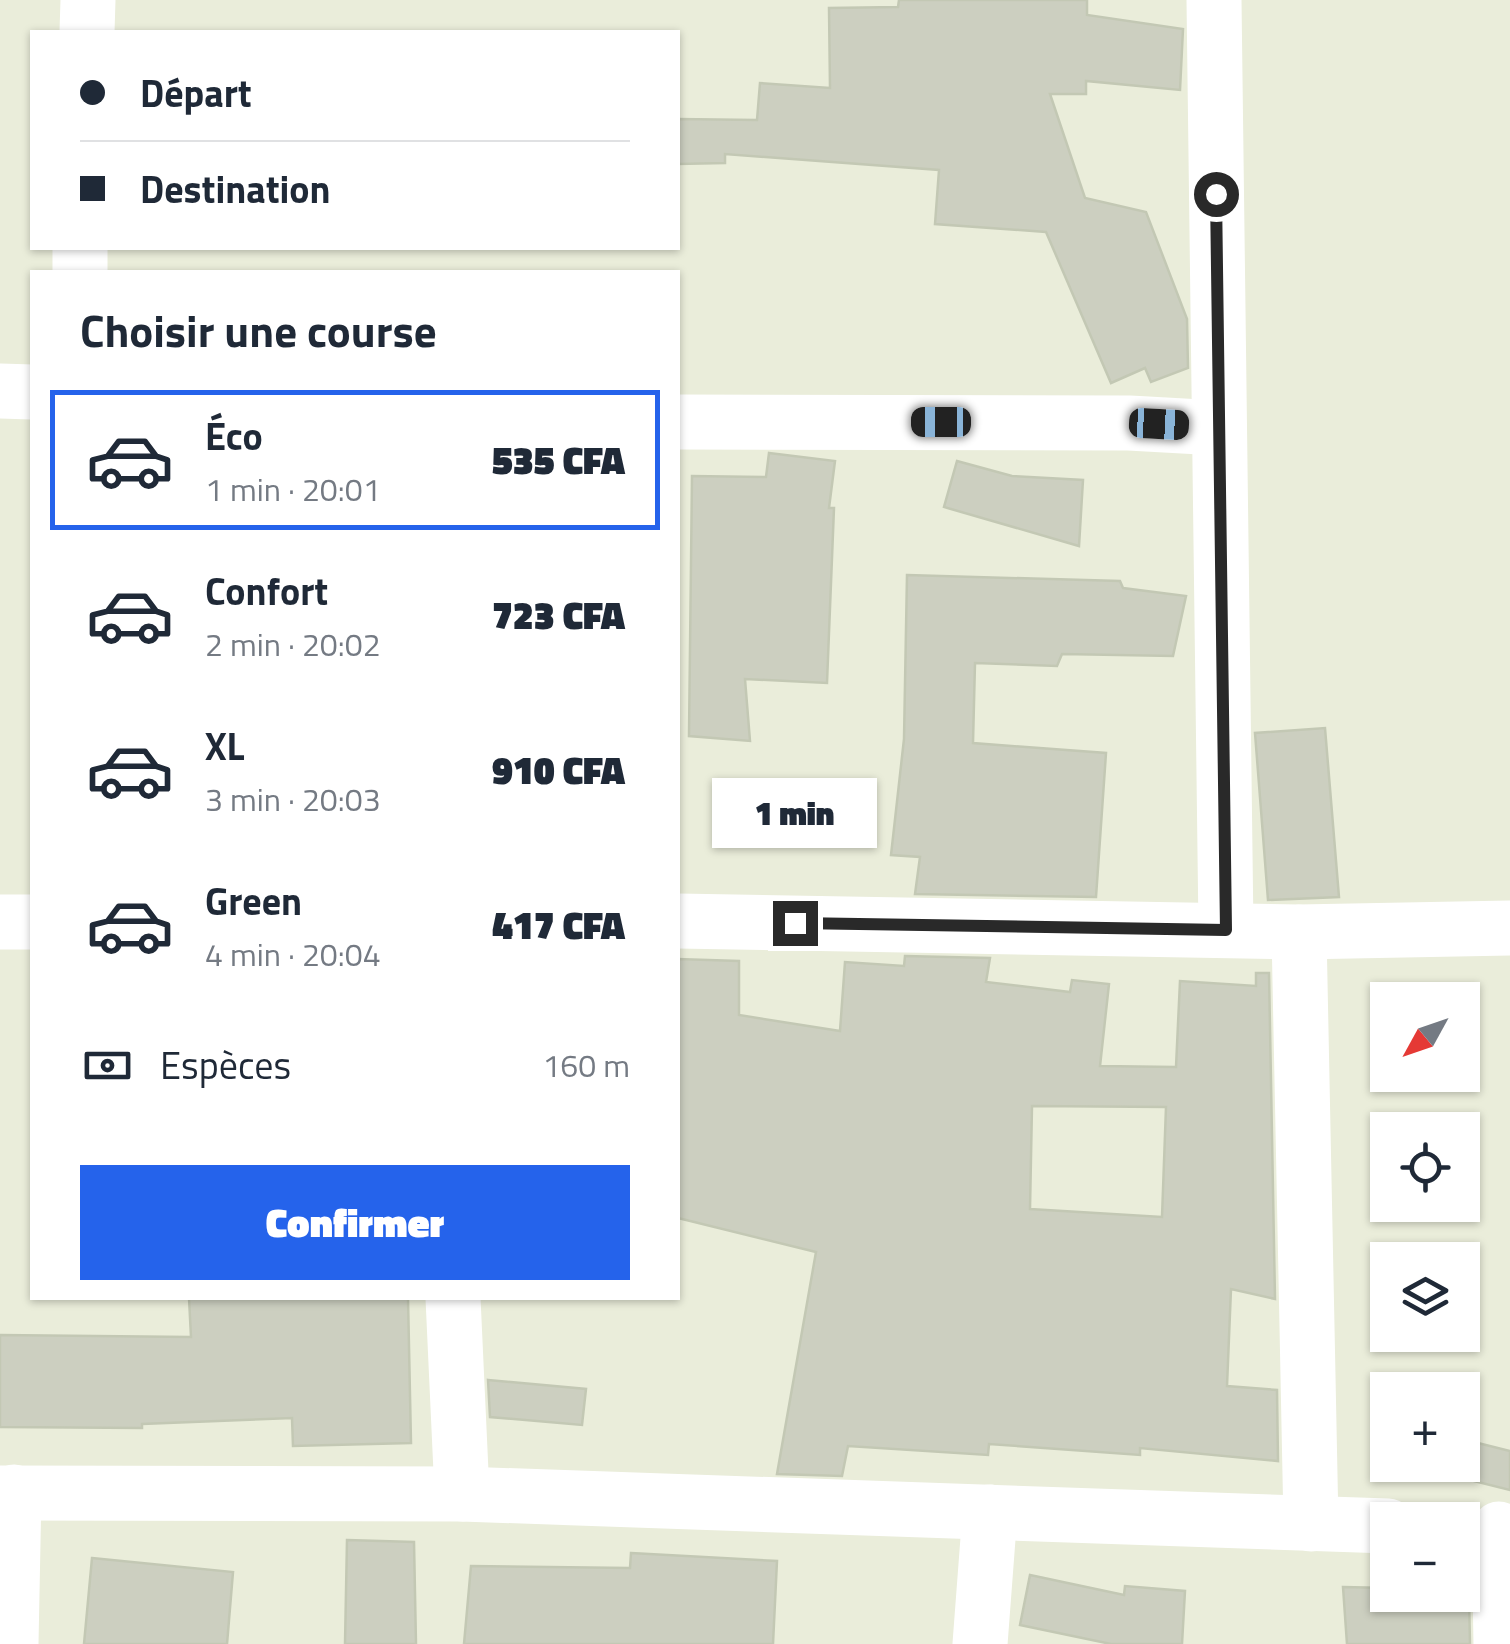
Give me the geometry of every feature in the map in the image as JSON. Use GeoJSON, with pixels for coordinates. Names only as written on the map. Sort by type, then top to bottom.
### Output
{"type":"FeatureCollection","features":[{"type":"Feature","properties":{"kind":"street"},"geometry":{"type":"LineString","coordinates":[[86,30],[88,0]]}},
{"type":"Feature","properties":{"kind":"street"},"geometry":{"type":"LineString","coordinates":[[1214,0],[1226,930]]}},
{"type":"Feature","properties":{"kind":"street"},"geometry":{"type":"LineString","coordinates":[[0,391],[30,392]]}},
{"type":"Feature","properties":{"kind":"street"},"geometry":{"type":"LineString","coordinates":[[680,422],[1129,423],[1219,428]]}},
{"type":"Feature","properties":{"kind":"street"},"geometry":{"type":"LineString","coordinates":[[680,921],[1298,932],[1510,928]]}},
{"type":"Feature","properties":{"kind":"street"},"geometry":{"type":"LineString","coordinates":[[0,922],[30,922]]}},
{"type":"Feature","properties":{"kind":"street"},"geometry":{"type":"LineString","coordinates":[[1298,932],[1311,1524]]}},
{"type":"Feature","properties":{"kind":"street"},"geometry":{"type":"LineString","coordinates":[[453,1300],[462,1494]]}},
{"type":"Feature","properties":{"kind":"street"},"geometry":{"type":"LineString","coordinates":[[11,1644],[7,1492],[462,1494],[1370,1526]]}},
{"type":"Feature","properties":{"kind":"street"},"geometry":{"type":"LineString","coordinates":[[980,1644],[990,1512]]}},
{"type":"Feature","properties":{"kind":"street"},"geometry":{"type":"LineString","coordinates":[[1490,1528],[1501,1644]]}},
{"type":"Feature","properties":{"kind":"building"},"geometry":{"type":"Polygon","coordinates":[[[899,0],[1087,0],[1087,15],[1183,29],[1180,90],[1086,81],[1086,94],[1050,94],[1085,198],[1146,212],[1187,319],[1188,368],[1151,382],[1145,368],[1111,383],[1046,232],[935,224],[939,170],[725,154],[725,163],[680,164],[680,119],[757,120],[760,83],[830,88],[829,8],[898,7],[899,0]]]}},
{"type":"Feature","properties":{"kind":"building"},"geometry":{"type":"Polygon","coordinates":[[[769,453],[835,461],[829,508],[834,508],[827,683],[745,679],[750,741],[689,736],[692,476],[766,477],[769,453]]]}},
{"type":"Feature","properties":{"kind":"building"},"geometry":{"type":"Polygon","coordinates":[[[957,461],[1012,476],[1083,480],[1079,546],[944,507],[957,461]]]}},
{"type":"Feature","properties":{"kind":"building"},"geometry":{"type":"Polygon","coordinates":[[[907,575],[1120,581],[1123,588],[1186,596],[1173,656],[1062,654],[1057,666],[975,663],[973,743],[1106,753],[1096,897],[915,894],[920,857],[891,855],[904,739],[907,575]]]}},
{"type":"Feature","properties":{"kind":"building"},"geometry":{"type":"Polygon","coordinates":[[[1325,728],[1339,897],[1268,900],[1255,733],[1325,728]]]}},
{"type":"Feature","properties":{"kind":"building"},"geometry":{"type":"Polygon","coordinates":[[[905,956],[990,958],[986,982],[1070,992],[1072,980],[1109,984],[1100,1066],[1176,1067],[1180,981],[1256,986],[1256,973],[1269,973],[1275,1299],[1231,1289],[1227,1386],[1277,1390],[1278,1461],[1140,1448],[1140,1455],[989,1444],[988,1455],[848,1446],[842,1476],[777,1474],[816,1252],[680,1218],[680,959],[739,961],[739,1015],[840,1031],[845,962],[904,966],[905,956]],[[1032,1106],[1030,1209],[1162,1217],[1166,1107],[1032,1106]]]}},
{"type":"Feature","properties":{"kind":"building"},"geometry":{"type":"Polygon","coordinates":[[[189,1300],[408,1300],[411,1443],[293,1446],[292,1418],[142,1424],[142,1428],[0,1427],[0,1335],[191,1337],[189,1300]]]}},
{"type":"Feature","properties":{"kind":"building"},"geometry":{"type":"Polygon","coordinates":[[[488,1380],[586,1389],[582,1425],[490,1417],[488,1380]]]}},
{"type":"Feature","properties":{"kind":"building"},"geometry":{"type":"Polygon","coordinates":[[[1480,1444],[1510,1451],[1510,1490],[1478,1482],[1480,1444]]]}},
{"type":"Feature","properties":{"kind":"building"},"geometry":{"type":"Polygon","coordinates":[[[347,1540],[414,1542],[416,1644],[345,1644],[347,1540]]]}},
{"type":"Feature","properties":{"kind":"building"},"geometry":{"type":"Polygon","coordinates":[[[631,1553],[777,1561],[773,1644],[464,1644],[471,1566],[630,1568],[631,1553]]]}},
{"type":"Feature","properties":{"kind":"building"},"geometry":{"type":"Polygon","coordinates":[[[92,1558],[233,1572],[227,1644],[84,1644],[92,1558]]]}},
{"type":"Feature","properties":{"kind":"building"},"geometry":{"type":"Polygon","coordinates":[[[1030,1575],[1124,1595],[1125,1586],[1185,1591],[1182,1644],[1111,1644],[1020,1625],[1030,1575]]]}},
{"type":"Feature","properties":{"kind":"building"},"geometry":{"type":"Polygon","coordinates":[[[1343,1587],[1370,1588],[1370,1612],[1469,1612],[1470,1644],[1347,1644],[1343,1587]]]}},
{"type":"Feature","properties":{"kind":"route"},"geometry":{"type":"LineString","coordinates":[[795,923],[1226,930],[1216,194]]}}]}
